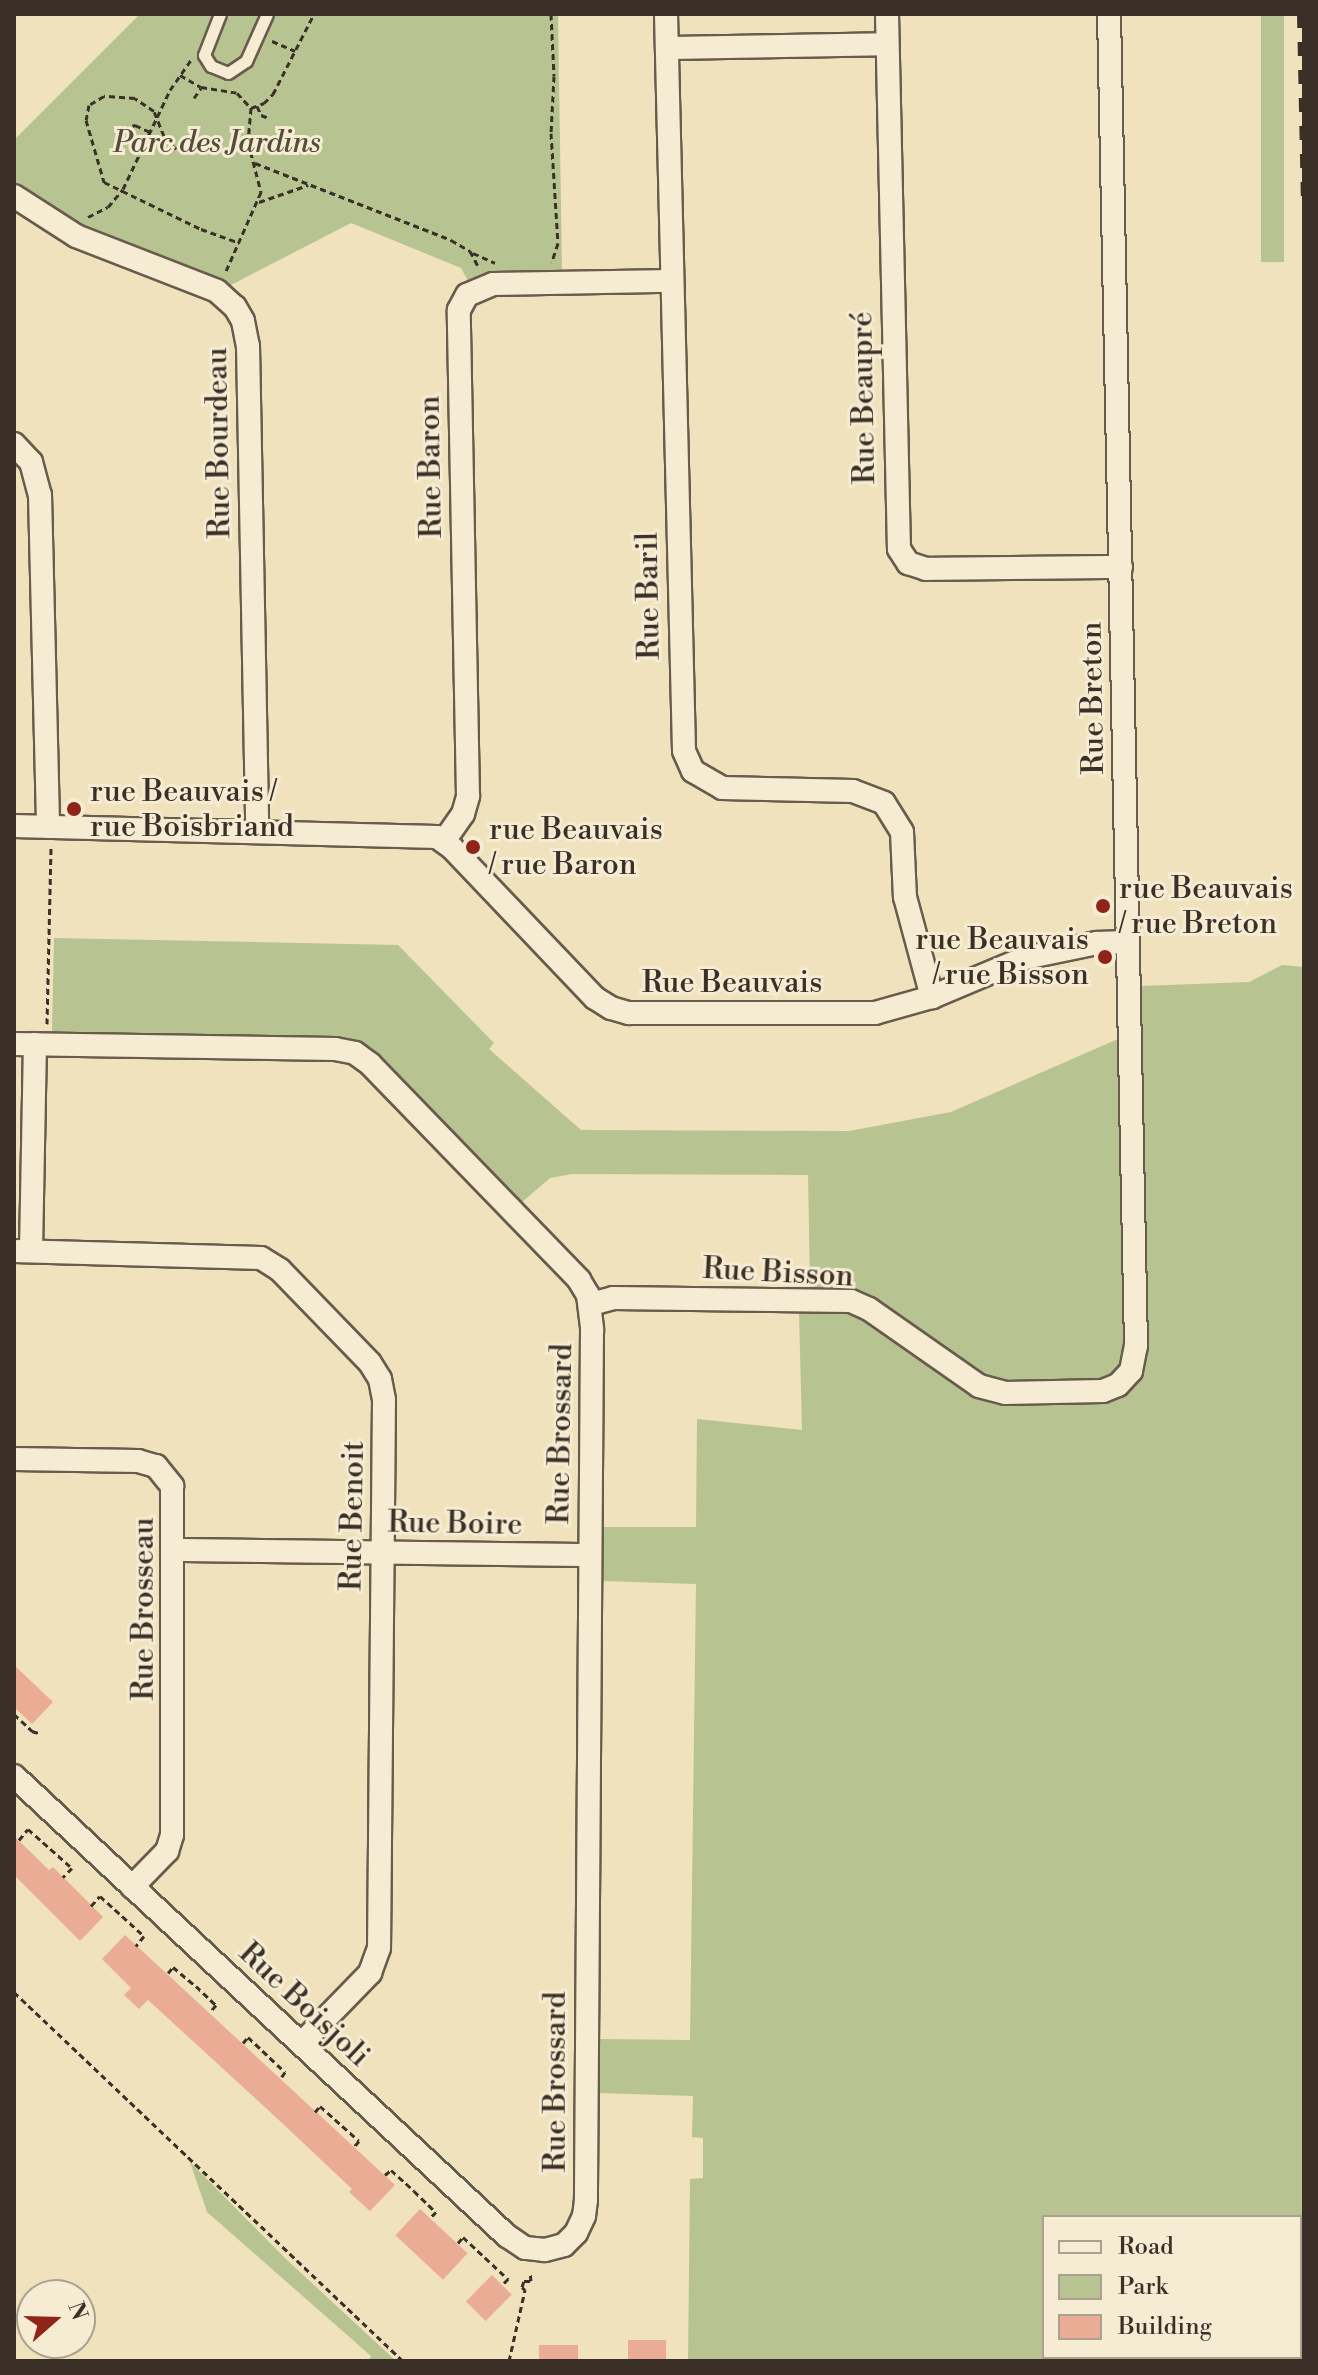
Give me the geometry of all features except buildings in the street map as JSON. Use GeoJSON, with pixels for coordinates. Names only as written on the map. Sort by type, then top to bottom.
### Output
{"type":"FeatureCollection","features":[{"type":"Feature","properties":{"kind":"street","name":"Rue Baril"},"geometry":{"type":"LineString","coordinates":[[666,14],[682,741],[687,761],[700,777],[730,790],[853,791],[884,803],[902,832],[905,897],[923,976],[932,997]]}},
{"type":"Feature","properties":{"kind":"street","name":"Rue Beaupré"},"geometry":{"type":"LineString","coordinates":[[887,14],[899,549],[908,563],[926,569],[1121,567]]}},
{"type":"Feature","properties":{"kind":"street","name":"Rue Breton"},"geometry":{"type":"LineString","coordinates":[[1109,14],[1136,1346],[1135,1362],[1126,1379]]}},
{"type":"Feature","properties":{"kind":"street"},"geometry":{"type":"LineString","coordinates":[[667,48],[887,44]]}},
{"type":"Feature","properties":{"kind":"street","name":"Rue Bourdeau"},"geometry":{"type":"LineString","coordinates":[[14,196],[76,236],[217,291],[235,307],[243,321],[248,346],[257,830]]}},
{"type":"Feature","properties":{"kind":"street","name":"Rue Baron"},"geometry":{"type":"LineString","coordinates":[[444,841],[463,814],[468,796],[459,310],[467,295],[483,286],[672,281]]}},
{"type":"Feature","properties":{"kind":"street"},"geometry":{"type":"LineString","coordinates":[[14,444],[31,462],[40,495],[50,834]]}},
{"type":"Feature","properties":{"kind":"street"},"geometry":{"type":"LineString","coordinates":[[14,826],[50,834],[257,830],[430,836],[444,841]]}},
{"type":"Feature","properties":{"kind":"street","name":"Rue Beauvais"},"geometry":{"type":"LineString","coordinates":[[444,841],[595,998],[611,1008],[629,1013],[875,1013],[932,997],[1025,958],[1097,943],[1127,942]]}},
{"type":"Feature","properties":{"kind":"street"},"geometry":{"type":"LineString","coordinates":[[22,1251],[32,1040]]}},
{"type":"Feature","properties":{"kind":"street","name":"Rue Brossard"},"geometry":{"type":"LineString","coordinates":[[32,1040],[335,1049],[355,1053],[370,1064],[579,1280],[591,1304],[586,2200],[581,2225],[564,2245]]}},
{"type":"Feature","properties":{"kind":"street","name":"Rue Benoit"},"geometry":{"type":"LineString","coordinates":[[22,1251],[252,1256],[274,1265],[370,1363],[380,1379],[384,1400],[379,1948],[370,1973],[302,2043]]}},
{"type":"Feature","properties":{"kind":"street","name":"Rue Bisson"},"geometry":{"type":"LineString","coordinates":[[591,1304],[613,1298],[844,1300],[869,1309],[987,1389],[1017,1394],[1095,1393],[1126,1379]]}},
{"type":"Feature","properties":{"kind":"street","name":"Rue Brosseau"},"geometry":{"type":"LineString","coordinates":[[14,1459],[138,1461],[156,1466],[168,1478],[174,1493],[172,1835],[167,1851],[132,1887]]}},
{"type":"Feature","properties":{"kind":"street","name":"Rue Boire"},"geometry":{"type":"LineString","coordinates":[[174,1550],[590,1555]]}},
{"type":"Feature","properties":{"kind":"street","name":"Rue Boisjoli"},"geometry":{"type":"LineString","coordinates":[[14,1776],[517,2244],[535,2250],[564,2245]]}},
{"type":"Feature","properties":{"kind":"lane"},"geometry":{"type":"LineString","coordinates":[[220,14],[204,55],[211,66],[228,73],[246,61],[267,14]]}},
{"type":"Feature","properties":{"kind":"path"},"geometry":{"type":"LineString","coordinates":[[221,282],[259,202],[260,182],[248,142],[254,107],[273,94],[314,14]]}},
{"type":"Feature","properties":{"kind":"path"},"geometry":{"type":"LineString","coordinates":[[551,14],[554,76],[551,133],[558,243],[552,263],[552,282]]}},
{"type":"Feature","properties":{"kind":"path"},"geometry":{"type":"LineString","coordinates":[[280,44],[295,52]]}},
{"type":"Feature","properties":{"kind":"path"},"geometry":{"type":"LineString","coordinates":[[77,221],[108,207],[123,189],[180,75],[196,54]]}},
{"type":"Feature","properties":{"kind":"path"},"geometry":{"type":"LineString","coordinates":[[180,75],[201,87],[237,93],[261,115],[269,118]]}},
{"type":"Feature","properties":{"kind":"path"},"geometry":{"type":"LineString","coordinates":[[194,98],[201,87]]}},
{"type":"Feature","properties":{"kind":"path"},"geometry":{"type":"LineString","coordinates":[[176,149],[164,136],[154,111],[135,98],[104,96],[89,105],[86,120],[104,182],[201,229],[240,243]]}},
{"type":"Feature","properties":{"kind":"path"},"geometry":{"type":"LineString","coordinates":[[123,129],[135,125],[150,132]]}},
{"type":"Feature","properties":{"kind":"path"},"geometry":{"type":"LineString","coordinates":[[255,163],[462,245],[474,257],[481,275]]}},
{"type":"Feature","properties":{"kind":"path"},"geometry":{"type":"LineString","coordinates":[[259,202],[309,185]]}},
{"type":"Feature","properties":{"kind":"path"},"geometry":{"type":"LineString","coordinates":[[32,1040],[50,834]]}},
{"type":"Feature","properties":{"kind":"path"},"geometry":{"type":"LineString","coordinates":[[14,1714],[32,1731],[41,1734]]}},
{"type":"Feature","properties":{"kind":"path"},"geometry":{"type":"LineString","coordinates":[[19,1840],[28,1829],[72,1868],[63,1877]]}},
{"type":"Feature","properties":{"kind":"path"},"geometry":{"type":"LineString","coordinates":[[91,1906],[100,1896],[144,1936],[136,1946]]}},
{"type":"Feature","properties":{"kind":"path"},"geometry":{"type":"LineString","coordinates":[[168,1973],[173,1967],[196,1986],[216,2005],[211,2011]]}},
{"type":"Feature","properties":{"kind":"path"},"geometry":{"type":"LineString","coordinates":[[14,1992],[403,2361]]}},
{"type":"Feature","properties":{"kind":"path"},"geometry":{"type":"LineString","coordinates":[[243,2043],[248,2037],[285,2072],[281,2078]]}},
{"type":"Feature","properties":{"kind":"path"},"geometry":{"type":"LineString","coordinates":[[315,2112],[320,2106],[359,2141],[353,2148]]}},
{"type":"Feature","properties":{"kind":"path"},"geometry":{"type":"LineString","coordinates":[[385,2175],[391,2170],[436,2212],[430,2218]]}},
{"type":"Feature","properties":{"kind":"path"},"geometry":{"type":"LineString","coordinates":[[458,2243],[463,2237],[508,2279],[502,2285]]}},
{"type":"Feature","properties":{"kind":"path"},"geometry":{"type":"LineString","coordinates":[[509,2361],[525,2290],[522,2287],[524,2281],[531,2281],[530,2272]]}},
{"type":"Feature","properties":{"kind":"green space","name":"Parc des Jardins"},"geometry":{"type":"Polygon","coordinates":[[[140,14],[558,14],[562,272],[495,273],[468,281],[461,268],[351,223],[229,286],[69,221],[14,184],[14,140],[140,14]]]}},
{"type":"Feature","properties":{"kind":"green space"},"geometry":{"type":"Polygon","coordinates":[[[1261,14],[1284,14],[1284,262],[1261,262],[1261,14]]]}},
{"type":"Feature","properties":{"kind":"green space"},"geometry":{"type":"Polygon","coordinates":[[[54,938],[398,945],[494,1043],[489,1049],[581,1130],[849,1131],[951,1112],[1118,1039],[1127,1353],[1123,1367],[1101,1382],[998,1383],[847,1291],[810,1287],[808,1175],[572,1174],[550,1178],[521,1203],[361,1042],[338,1038],[52,1032],[54,938]]]}},
{"type":"Feature","properties":{"kind":"green space"},"geometry":{"type":"Polygon","coordinates":[[[1282,965],[1304,967],[1304,2361],[688,2361],[690,2179],[703,2178],[703,2138],[692,2137],[693,2096],[598,2093],[598,2039],[690,2040],[696,1584],[602,1581],[602,1527],[696,1527],[697,1419],[802,1430],[799,1312],[831,1309],[860,1316],[985,1400],[1026,1405],[1104,1403],[1135,1385],[1147,1358],[1141,986],[1249,982],[1282,965]]]}},
{"type":"Feature","properties":{"kind":"green space"},"geometry":{"type":"Polygon","coordinates":[[[190,2162],[287,2260],[396,2361],[368,2361],[371,2356],[207,2212],[190,2162]]]}},
{"type":"Feature","properties":{"kind":"railway"},"geometry":{"type":"LineString","coordinates":[[1300,14],[1304,204]]}},
{"type":"Feature","properties":{"kind":"place","name":"rue Beauvais / rue Boisbriand"},"geometry":{"type":"Point","coordinates":[74,809]}},
{"type":"Feature","properties":{"kind":"place","name":"rue Beauvais / rue Baron"},"geometry":{"type":"Point","coordinates":[473,847]}},
{"type":"Feature","properties":{"kind":"place","name":"rue Beauvais / rue Breton"},"geometry":{"type":"Point","coordinates":[1103,906]}},
{"type":"Feature","properties":{"kind":"place","name":"rue Beauvais / rue Bisson"},"geometry":{"type":"Point","coordinates":[1105,957]}}]}
